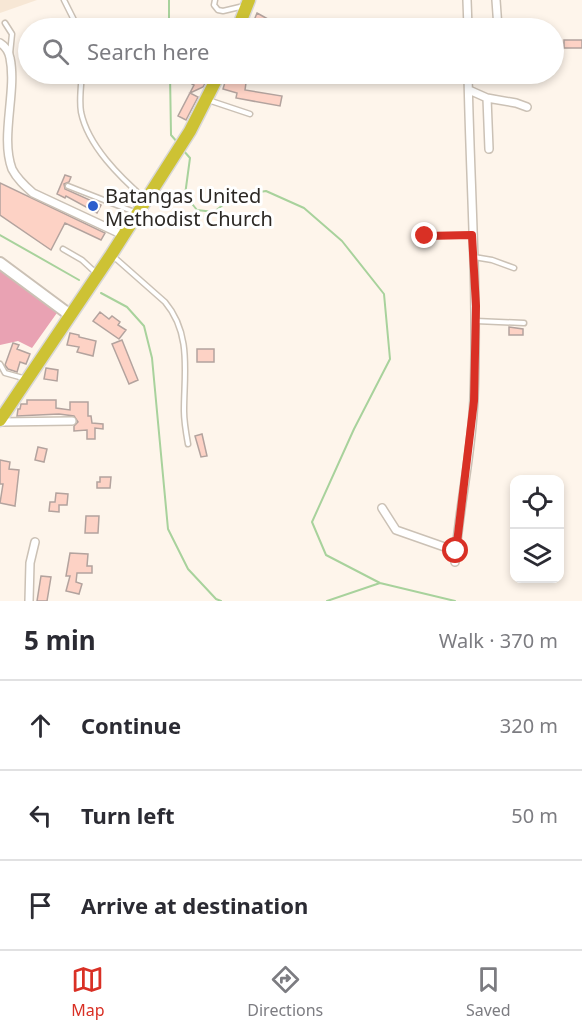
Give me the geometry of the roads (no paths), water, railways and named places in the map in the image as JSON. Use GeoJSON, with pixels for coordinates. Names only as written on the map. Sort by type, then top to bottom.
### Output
{"type":"FeatureCollection","features":[{"type":"Feature","properties":{"kind":"highway"},"geometry":{"type":"LineString","coordinates":[[242,18],[248,3]]}},
{"type":"Feature","properties":{"kind":"highway"},"geometry":{"type":"LineString","coordinates":[[0,421],[171,162],[214,84]]}},
{"type":"Feature","properties":{"kind":"street"},"geometry":{"type":"LineString","coordinates":[[467,0],[468,18]]}},
{"type":"Feature","properties":{"kind":"street"},"geometry":{"type":"LineString","coordinates":[[496,0],[497,18]]}},
{"type":"Feature","properties":{"kind":"street"},"geometry":{"type":"LineString","coordinates":[[0,43],[10,58],[9,156],[12,169],[17,177],[33,193],[123,236]]}},
{"type":"Feature","properties":{"kind":"street"},"geometry":{"type":"LineString","coordinates":[[455,562],[474,401],[476,321],[468,84]]}},
{"type":"Feature","properties":{"kind":"street"},"geometry":{"type":"LineString","coordinates":[[468,90],[486,98],[527,107]]}},
{"type":"Feature","properties":{"kind":"street"},"geometry":{"type":"LineString","coordinates":[[486,98],[489,149]]}},
{"type":"Feature","properties":{"kind":"street"},"geometry":{"type":"LineString","coordinates":[[0,264],[70,315]]}},
{"type":"Feature","properties":{"kind":"street"},"geometry":{"type":"LineString","coordinates":[[0,421],[72,421]]}},
{"type":"Feature","properties":{"kind":"street"},"geometry":{"type":"LineString","coordinates":[[382,508],[396,530],[456,551]]}},
{"type":"Feature","properties":{"kind":"street"},"geometry":{"type":"LineString","coordinates":[[29,601],[30,563],[35,542]]}},
{"type":"Feature","properties":{"kind":"lane"},"geometry":{"type":"LineString","coordinates":[[64,0],[73,18]]}},
{"type":"Feature","properties":{"kind":"lane"},"geometry":{"type":"LineString","coordinates":[[215,0],[214,5],[218,10],[223,11],[248,3]]}},
{"type":"Feature","properties":{"kind":"lane"},"geometry":{"type":"LineString","coordinates":[[5,23],[12,34],[10,58]]}},
{"type":"Feature","properties":{"kind":"lane"},"geometry":{"type":"LineString","coordinates":[[82,84],[81,111],[88,131],[103,154],[128,184],[146,200]]}},
{"type":"Feature","properties":{"kind":"lane"},"geometry":{"type":"LineString","coordinates":[[207,99],[250,114]]}},
{"type":"Feature","properties":{"kind":"lane"},"geometry":{"type":"LineString","coordinates":[[68,186],[138,213]]}},
{"type":"Feature","properties":{"kind":"lane"},"geometry":{"type":"LineString","coordinates":[[425,236],[472,235]]}},
{"type":"Feature","properties":{"kind":"lane"},"geometry":{"type":"LineString","coordinates":[[63,249],[82,260],[98,274]]}},
{"type":"Feature","properties":{"kind":"lane"},"geometry":{"type":"LineString","coordinates":[[111,255],[170,309],[186,354],[184,416],[188,444]]}},
{"type":"Feature","properties":{"kind":"lane"},"geometry":{"type":"LineString","coordinates":[[473,257],[492,260],[514,268]]}},
{"type":"Feature","properties":{"kind":"lane"},"geometry":{"type":"LineString","coordinates":[[476,321],[524,322]]}},
{"type":"Feature","properties":{"kind":"lane"},"geometry":{"type":"LineString","coordinates":[[0,364],[5,373],[27,380]]}},
{"type":"Feature","properties":{"kind":"waterway"},"geometry":{"type":"LineString","coordinates":[[169,0],[169,18]]}},
{"type":"Feature","properties":{"kind":"waterway"},"geometry":{"type":"LineString","coordinates":[[170,84],[171,135],[178,143]]}},
{"type":"Feature","properties":{"kind":"waterway"},"geometry":{"type":"LineString","coordinates":[[183,150],[190,158],[185,195],[197,210],[214,212],[234,196],[266,191],[304,208],[342,241],[384,294],[390,359],[354,429],[312,522],[326,555],[380,583],[455,601]]}},
{"type":"Feature","properties":{"kind":"waterway"},"geometry":{"type":"LineString","coordinates":[[0,235],[79,280]]}},
{"type":"Feature","properties":{"kind":"waterway"},"geometry":{"type":"LineString","coordinates":[[101,293],[127,307],[144,326],[152,358],[168,529],[188,569],[216,599],[221,601]]}},
{"type":"Feature","properties":{"kind":"waterway"},"geometry":{"type":"LineString","coordinates":[[327,601],[380,583]]}},
{"type":"Feature","properties":{"kind":"place","name":"Batangas United Methodist Church"},"geometry":{"type":"Point","coordinates":[93,206]}}]}
